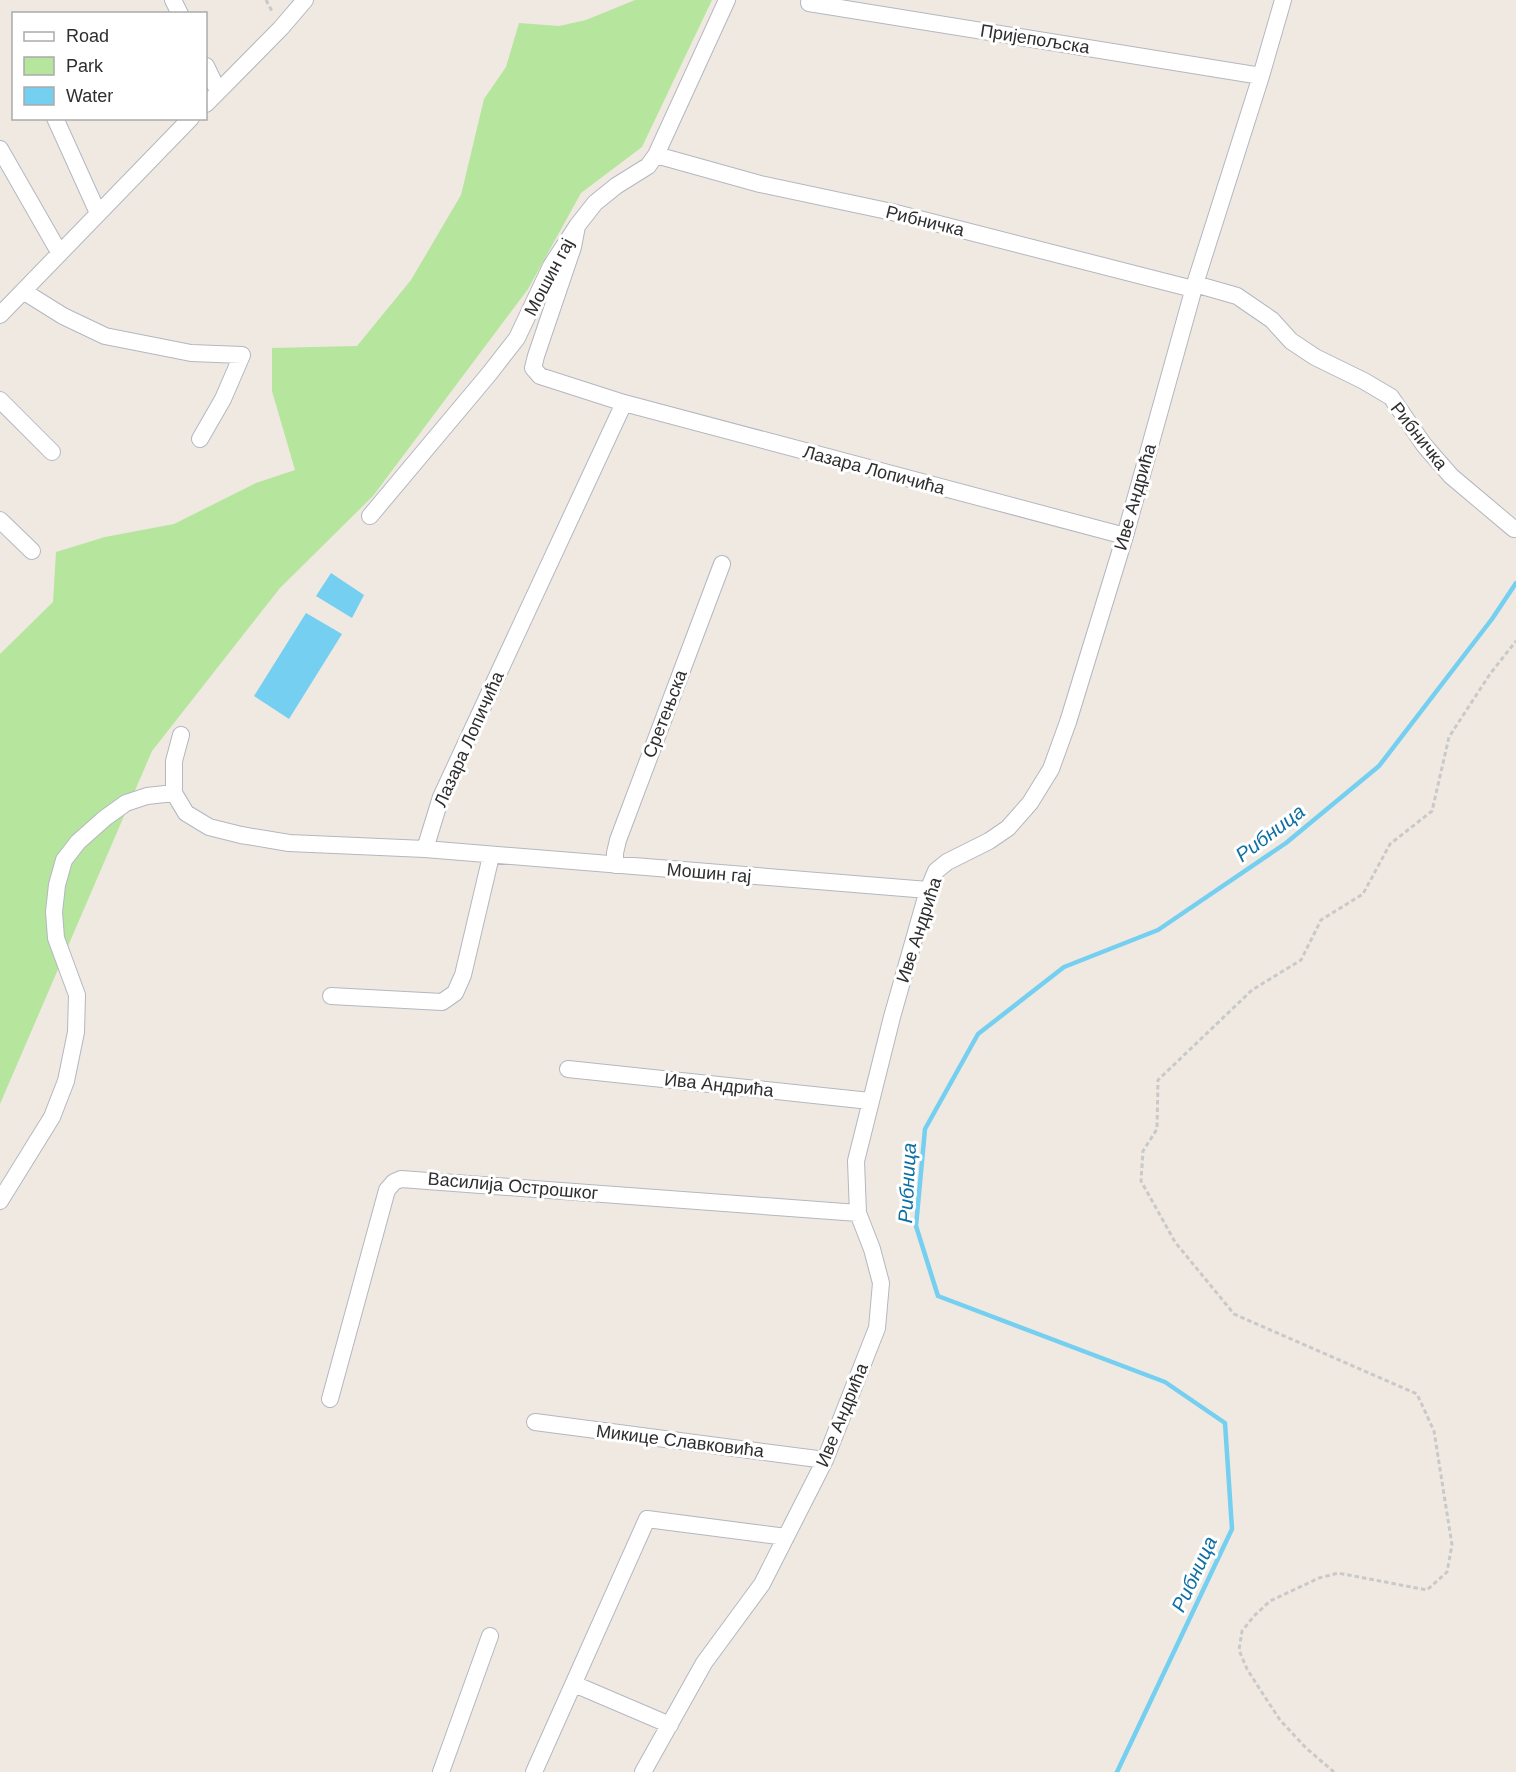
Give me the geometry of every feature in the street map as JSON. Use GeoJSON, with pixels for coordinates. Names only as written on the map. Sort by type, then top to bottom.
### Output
{"type":"FeatureCollection","features":[{"type":"Feature","properties":{"kind":"street"},"geometry":{"type":"LineString","coordinates":[[207,103],[305,0]]}},
{"type":"Feature","properties":{"kind":"street","name":"Мошин гај"},"geometry":{"type":"LineString","coordinates":[[370,516],[489,374],[516,338],[551,266],[577,226],[596,203],[616,186],[648,166],[656,155],[727,0]]}},
{"type":"Feature","properties":{"kind":"street","name":"Иве Андрића"},"geometry":{"type":"LineString","coordinates":[[643,1772],[704,1663],[762,1584],[825,1460],[877,1328],[880,1283],[872,1250],[858,1214],[856,1161],[892,1017],[928,890],[936,871],[947,862],[989,841],[1008,828],[1030,803],[1051,769],[1068,722],[1125,536],[1194,286],[1261,76],[1282,0]]}},
{"type":"Feature","properties":{"kind":"street","name":"Пријепољска"},"geometry":{"type":"LineString","coordinates":[[809,3],[1261,76]]}},
{"type":"Feature","properties":{"kind":"street"},"geometry":{"type":"LineString","coordinates":[[207,68],[218,91]]}},
{"type":"Feature","properties":{"kind":"street"},"geometry":{"type":"LineString","coordinates":[[56,120],[98,213]]}},
{"type":"Feature","properties":{"kind":"street"},"geometry":{"type":"LineString","coordinates":[[0,315],[189,120]]}},
{"type":"Feature","properties":{"kind":"street"},"geometry":{"type":"LineString","coordinates":[[0,149],[59,252]]}},
{"type":"Feature","properties":{"kind":"street","name":"Рибничка"},"geometry":{"type":"LineString","coordinates":[[656,155],[760,184],[892,212],[1237,296],[1272,320],[1292,341],[1316,357],[1364,381],[1391,398],[1424,445],[1451,476],[1514,529]]}},
{"type":"Feature","properties":{"kind":"street","name":"Лазара Лопичића"},"geometry":{"type":"LineString","coordinates":[[577,226],[573,247],[548,315],[533,368],[540,376],[624,403],[1125,536]]}},
{"type":"Feature","properties":{"kind":"street"},"geometry":{"type":"LineString","coordinates":[[23,291],[105,336],[191,353],[242,355],[223,399],[200,439]]}},
{"type":"Feature","properties":{"kind":"street"},"geometry":{"type":"LineString","coordinates":[[0,400],[52,452]]}},
{"type":"Feature","properties":{"kind":"street","name":"Лазара Лопичића"},"geometry":{"type":"LineString","coordinates":[[425,849],[441,797],[624,403]]}},
{"type":"Feature","properties":{"kind":"street"},"geometry":{"type":"LineString","coordinates":[[0,520],[32,551]]}},
{"type":"Feature","properties":{"kind":"street","name":"Сретењска"},"geometry":{"type":"LineString","coordinates":[[615,865],[618,840],[722,564]]}},
{"type":"Feature","properties":{"kind":"street"},"geometry":{"type":"LineString","coordinates":[[0,1201],[52,1117],[66,1081],[76,1032],[77,995],[56,939],[54,912],[57,885],[64,860],[78,842],[126,803],[147,796],[174,794],[174,761],[181,735]]}},
{"type":"Feature","properties":{"kind":"street","name":"Мошин гај"},"geometry":{"type":"LineString","coordinates":[[174,794],[186,813],[209,827],[289,843],[425,849],[928,890]]}},
{"type":"Feature","properties":{"kind":"street"},"geometry":{"type":"LineString","coordinates":[[331,996],[442,1002],[455,993],[463,975],[490,856]]}},
{"type":"Feature","properties":{"kind":"street","name":"Ива Андрића"},"geometry":{"type":"LineString","coordinates":[[568,1070],[870,1101]]}},
{"type":"Feature","properties":{"kind":"street","name":"Василија Острошког"},"geometry":{"type":"LineString","coordinates":[[330,1399],[387,1190],[394,1182],[401,1179],[858,1214]]}},
{"type":"Feature","properties":{"kind":"street","name":"Микице Славковића"},"geometry":{"type":"LineString","coordinates":[[535,1422],[825,1460]]}},
{"type":"Feature","properties":{"kind":"street"},"geometry":{"type":"LineString","coordinates":[[534,1772],[647,1519],[786,1537]]}},
{"type":"Feature","properties":{"kind":"street"},"geometry":{"type":"LineString","coordinates":[[441,1772],[490,1636]]}},
{"type":"Feature","properties":{"kind":"street"},"geometry":{"type":"LineString","coordinates":[[574,1684],[670,1725]]}},
{"type":"Feature","properties":{"kind":"path"},"geometry":{"type":"LineString","coordinates":[[1334,1772],[1306,1748],[1280,1720],[1251,1677],[1239,1650],[1242,1631],[1270,1600],[1319,1578],[1338,1573],[1427,1590],[1447,1572],[1452,1545],[1434,1431],[1417,1394],[1234,1314],[1175,1242],[1141,1181],[1143,1151],[1157,1129],[1158,1080],[1252,990],[1301,960],[1321,920],[1363,894],[1390,844],[1432,811],[1449,737],[1490,674],[1516,641]]}},
{"type":"Feature","properties":{"kind":"green space"},"geometry":{"type":"Polygon","coordinates":[[[635,0],[712,0],[642,147],[581,193],[528,289],[373,496],[280,588],[152,751],[0,1104],[0,654],[53,602],[56,552],[105,537],[174,524],[256,483],[295,470],[272,391],[272,348],[357,346],[411,280],[461,195],[484,99],[506,67],[519,23],[559,26],[586,20],[635,0]]]}},
{"type":"Feature","properties":{"kind":"water"},"geometry":{"type":"Polygon","coordinates":[[[331,573],[364,595],[352,618],[316,596],[331,573]]]}},
{"type":"Feature","properties":{"kind":"water"},"geometry":{"type":"Polygon","coordinates":[[[306,613],[342,634],[289,719],[254,696],[306,613]]]}},
{"type":"Feature","properties":{"kind":"waterway","name":"Рибница"},"geometry":{"type":"LineString","coordinates":[[1117,1772],[1232,1529],[1225,1423],[1165,1382],[938,1296],[916,1226],[925,1129],[978,1034],[1064,967],[1158,930],[1286,843],[1379,766],[1492,619],[1516,583]]}}]}
